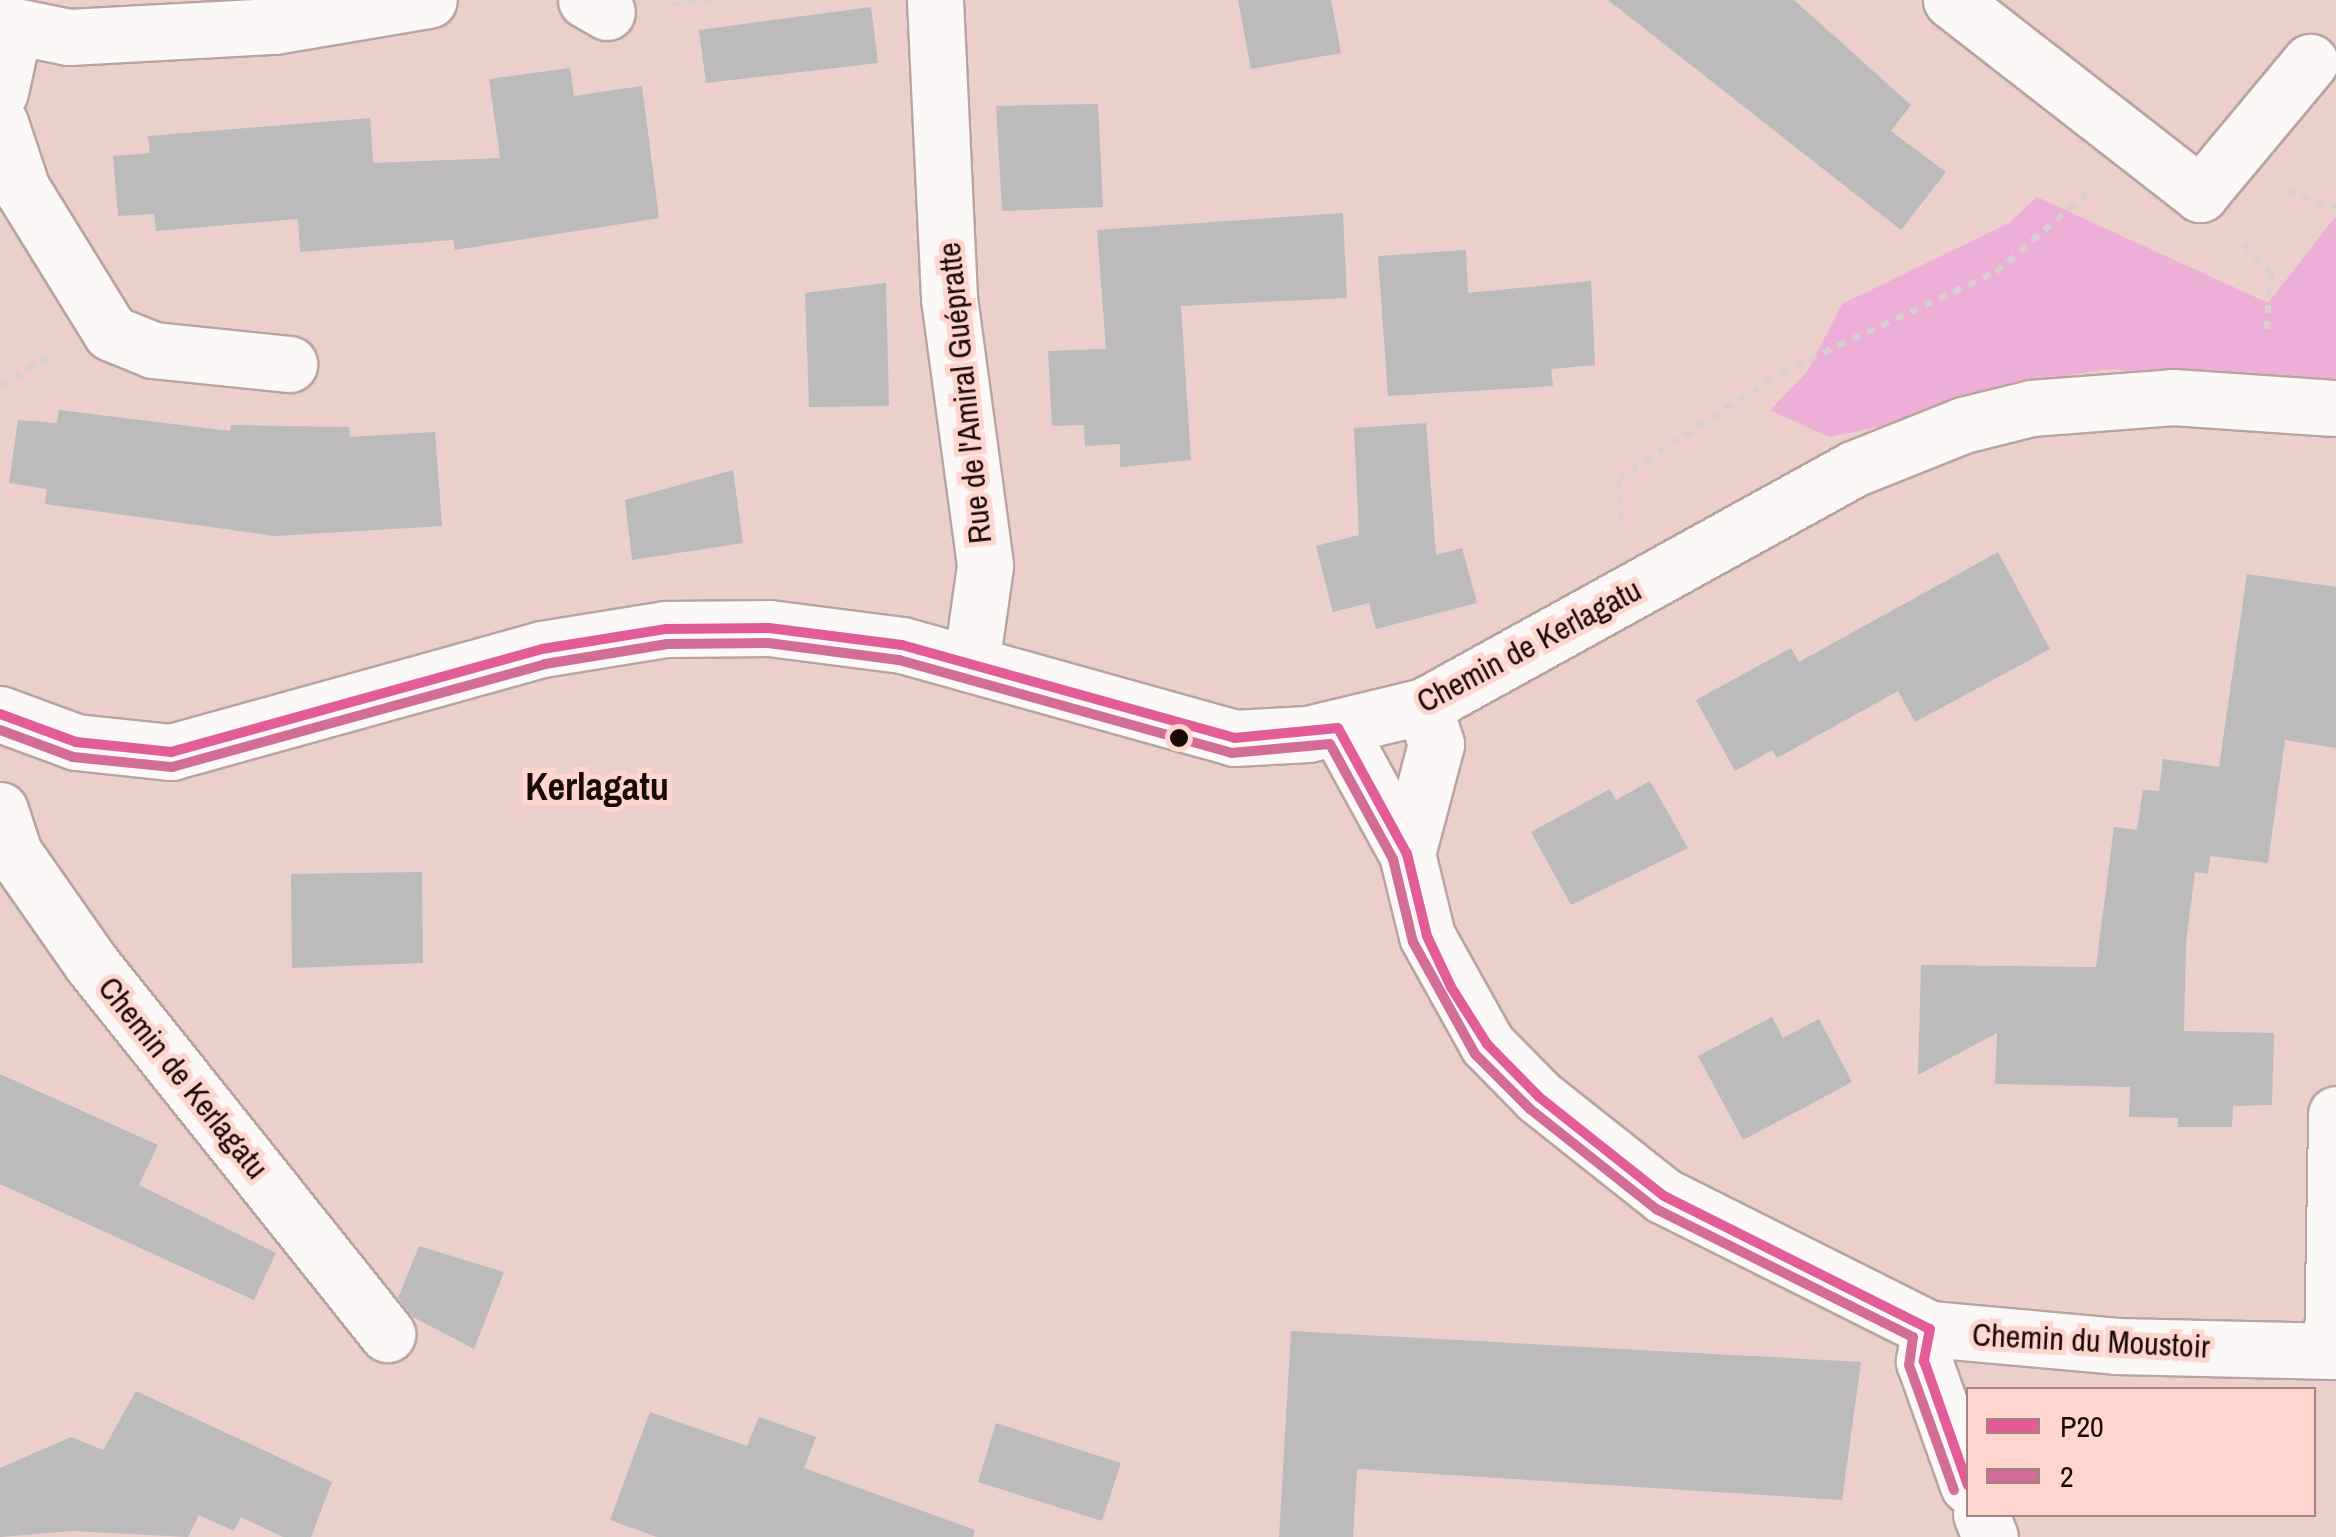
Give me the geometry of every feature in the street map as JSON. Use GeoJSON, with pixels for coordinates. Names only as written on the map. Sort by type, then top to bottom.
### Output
{"type":"FeatureCollection","features":[{"type":"Feature","properties":{"kind":"street"},"geometry":{"type":"LineString","coordinates":[[0,92],[7,26],[69,37],[275,26],[428,0]]}},
{"type":"Feature","properties":{"kind":"street","name":"Rue de l'Amiral Guépratte"},"geometry":{"type":"LineString","coordinates":[[935,0],[949,298],[985,566],[971,664]]}},
{"type":"Feature","properties":{"kind":"street"},"geometry":{"type":"LineString","coordinates":[[1952,0],[2129,143],[2200,194],[2310,62]]}},
{"type":"Feature","properties":{"kind":"street"},"geometry":{"type":"LineString","coordinates":[[0,123],[22,189],[112,333],[153,350],[290,364]]}},
{"type":"Feature","properties":{"kind":"street","name":"Chemin de Kerlagatu"},"geometry":{"type":"LineString","coordinates":[[0,714],[76,742],[171,752],[542,649],[666,629],[831,633],[971,664],[1234,738],[1338,728],[1424,706],[1853,469],[1963,424],[2104,401],[2262,402],[2336,408]]}},
{"type":"Feature","properties":{"kind":"street","name":"Chemin du Moustoir"},"geometry":{"type":"LineString","coordinates":[[1406,854],[1436,744],[1424,706]]}},
{"type":"Feature","properties":{"kind":"street","name":"Chemin du Moustoir"},"geometry":{"type":"LineString","coordinates":[[1338,728],[1406,854],[1427,936],[1452,987],[1487,1044],[1539,1097],[1664,1196],[1930,1329],[2116,1346],[2334,1351],[2336,1114]]}},
{"type":"Feature","properties":{"kind":"street","name":"Chemin de Kerlagatu"},"geometry":{"type":"LineString","coordinates":[[0,810],[14,853],[92,963],[387,1334]]}},
{"type":"Feature","properties":{"kind":"street"},"geometry":{"type":"LineString","coordinates":[[1930,1329],[1924,1361],[1966,1479]]}},
{"type":"Feature","properties":{"kind":"path"},"geometry":{"type":"LineString","coordinates":[[1641,588],[1623,548],[1618,479],[1780,372],[1996,272],[2077,205],[2129,143]]}},
{"type":"Feature","properties":{"kind":"path"},"geometry":{"type":"LineString","coordinates":[[2200,194],[2271,274],[2262,402]]}},
{"type":"Feature","properties":{"kind":"shaded area"},"geometry":{"type":"Polygon","coordinates":[[[2037,197],[2268,303],[2336,216],[2336,388],[2108,369],[2026,382],[1926,417],[1829,437],[1770,410],[1807,372],[1842,304],[2009,223],[2037,197]]]}},
{"type":"Feature","properties":{"kind":"building"},"geometry":{"type":"Polygon","coordinates":[[[1238,0],[1331,0],[1341,53],[1251,69],[1238,0]]]}},
{"type":"Feature","properties":{"kind":"building"},"geometry":{"type":"Polygon","coordinates":[[[1608,0],[1794,0],[1911,105],[1891,131],[1946,172],[1901,230],[1608,0]]]}},
{"type":"Feature","properties":{"kind":"building"},"geometry":{"type":"Polygon","coordinates":[[[871,7],[878,63],[706,83],[699,30],[871,7]]]}},
{"type":"Feature","properties":{"kind":"building"},"geometry":{"type":"Polygon","coordinates":[[[570,68],[574,96],[642,86],[659,218],[455,250],[453,240],[300,252],[298,219],[156,231],[154,214],[118,216],[113,156],[150,153],[148,136],[370,118],[373,163],[500,158],[489,79],[570,68]]]}},
{"type":"Feature","properties":{"kind":"building"},"geometry":{"type":"Polygon","coordinates":[[[1098,104],[1103,207],[1002,211],[996,106],[1098,104]]]}},
{"type":"Feature","properties":{"kind":"building"},"geometry":{"type":"Polygon","coordinates":[[[1343,213],[1347,298],[1181,306],[1191,460],[1120,467],[1120,444],[1085,446],[1084,425],[1052,426],[1048,351],[1106,349],[1097,230],[1343,213]]]}},
{"type":"Feature","properties":{"kind":"building"},"geometry":{"type":"Polygon","coordinates":[[[1466,250],[1468,293],[1591,281],[1595,365],[1551,369],[1553,386],[1388,396],[1378,256],[1466,250]]]}},
{"type":"Feature","properties":{"kind":"building"},"geometry":{"type":"Polygon","coordinates":[[[886,283],[889,406],[809,407],[805,293],[886,283]]]}},
{"type":"Feature","properties":{"kind":"building"},"geometry":{"type":"Polygon","coordinates":[[[59,410],[230,431],[231,425],[349,427],[350,437],[435,432],[442,526],[275,536],[45,504],[47,489],[9,483],[18,420],[57,423],[59,410]]]}},
{"type":"Feature","properties":{"kind":"building"},"geometry":{"type":"Polygon","coordinates":[[[1426,423],[1436,555],[1462,548],[1477,603],[1376,629],[1369,603],[1333,612],[1316,546],[1359,535],[1354,428],[1426,423]]]}},
{"type":"Feature","properties":{"kind":"building"},"geometry":{"type":"Polygon","coordinates":[[[733,470],[743,543],[632,560],[625,500],[733,470]]]}},
{"type":"Feature","properties":{"kind":"building"},"geometry":{"type":"Polygon","coordinates":[[[1998,552],[2050,649],[1915,722],[1898,691],[1777,758],[1772,750],[1735,771],[1696,700],[1791,648],[1799,662],[1998,552]]]}},
{"type":"Feature","properties":{"kind":"building"},"geometry":{"type":"Polygon","coordinates":[[[2247,574],[2336,587],[2336,748],[2285,740],[2268,863],[2210,856],[2208,874],[2195,872],[2186,943],[2184,1031],[2274,1033],[2272,1105],[2233,1106],[2232,1127],[2178,1127],[2178,1118],[2129,1117],[2130,1087],[1995,1084],[1997,1033],[1918,1075],[1921,965],[2096,967],[2114,827],[2137,830],[2143,790],[2159,791],[2163,759],[2219,767],[2247,574]]]}},
{"type":"Feature","properties":{"kind":"building"},"geometry":{"type":"Polygon","coordinates":[[[1650,781],[1688,848],[1571,905],[1531,832],[1610,789],[1616,800],[1650,781]]]}},
{"type":"Feature","properties":{"kind":"building"},"geometry":{"type":"Polygon","coordinates":[[[422,872],[423,963],[292,968],[291,874],[422,872]]]}},
{"type":"Feature","properties":{"kind":"building"},"geometry":{"type":"Polygon","coordinates":[[[1772,1017],[1783,1038],[1819,1019],[1852,1082],[1743,1140],[1698,1056],[1772,1017]]]}},
{"type":"Feature","properties":{"kind":"building"},"geometry":{"type":"Polygon","coordinates":[[[0,1074],[158,1145],[139,1185],[276,1253],[254,1300],[0,1184],[0,1074]]]}},
{"type":"Feature","properties":{"kind":"building"},"geometry":{"type":"Polygon","coordinates":[[[419,1246],[504,1272],[474,1349],[413,1317],[398,1298],[419,1246]]]}},
{"type":"Feature","properties":{"kind":"building"},"geometry":{"type":"Polygon","coordinates":[[[1291,1331],[1861,1362],[1842,1500],[1357,1469],[1353,1537],[1279,1537],[1291,1331]]]}},
{"type":"Feature","properties":{"kind":"building"},"geometry":{"type":"Polygon","coordinates":[[[136,1391],[332,1482],[311,1537],[283,1537],[241,1517],[234,1531],[199,1515],[188,1537],[72,1531],[0,1537],[0,1468],[71,1437],[103,1450],[136,1391]]]}},
{"type":"Feature","properties":{"kind":"building"},"geometry":{"type":"Polygon","coordinates":[[[650,1412],[747,1446],[759,1417],[816,1437],[804,1468],[975,1530],[973,1537],[657,1537],[610,1520],[650,1412]]]}},
{"type":"Feature","properties":{"kind":"building"},"geometry":{"type":"Polygon","coordinates":[[[996,1423],[1121,1463],[1102,1521],[978,1482],[996,1423]]]}},
{"type":"Feature","properties":{"kind":"transit line","name":"P20"},"geometry":{"type":"LineString","coordinates":[[0,714],[76,742],[171,752],[542,649],[666,629],[769,628],[902,645],[1234,738],[1338,728]]}},
{"type":"Feature","properties":{"kind":"transit line","name":"2"},"geometry":{"type":"LineString","coordinates":[[0,730],[73,757],[172,767],[545,664],[667,644],[768,643],[899,660],[1231,753],[1330,744],[1393,859],[1413,942],[1475,1054],[1530,1109],[1656,1209],[1913,1337],[1909,1365],[1954,1490]]}},
{"type":"Feature","properties":{"kind":"transit line","name":"P20"},"geometry":{"type":"LineString","coordinates":[[1338,728],[1407,854],[1427,936],[1451,987],[1487,1044],[1539,1097],[1664,1196],[1930,1329]]}},
{"type":"Feature","properties":{"kind":"transit line","name":"P20"},"geometry":{"type":"LineString","coordinates":[[1930,1329],[1924,1361],[1966,1479]]}},
{"type":"Feature","properties":{"kind":"district","name":"Kerlagatu"},"geometry":{"type":"Point","coordinates":[597,787]}}]}
